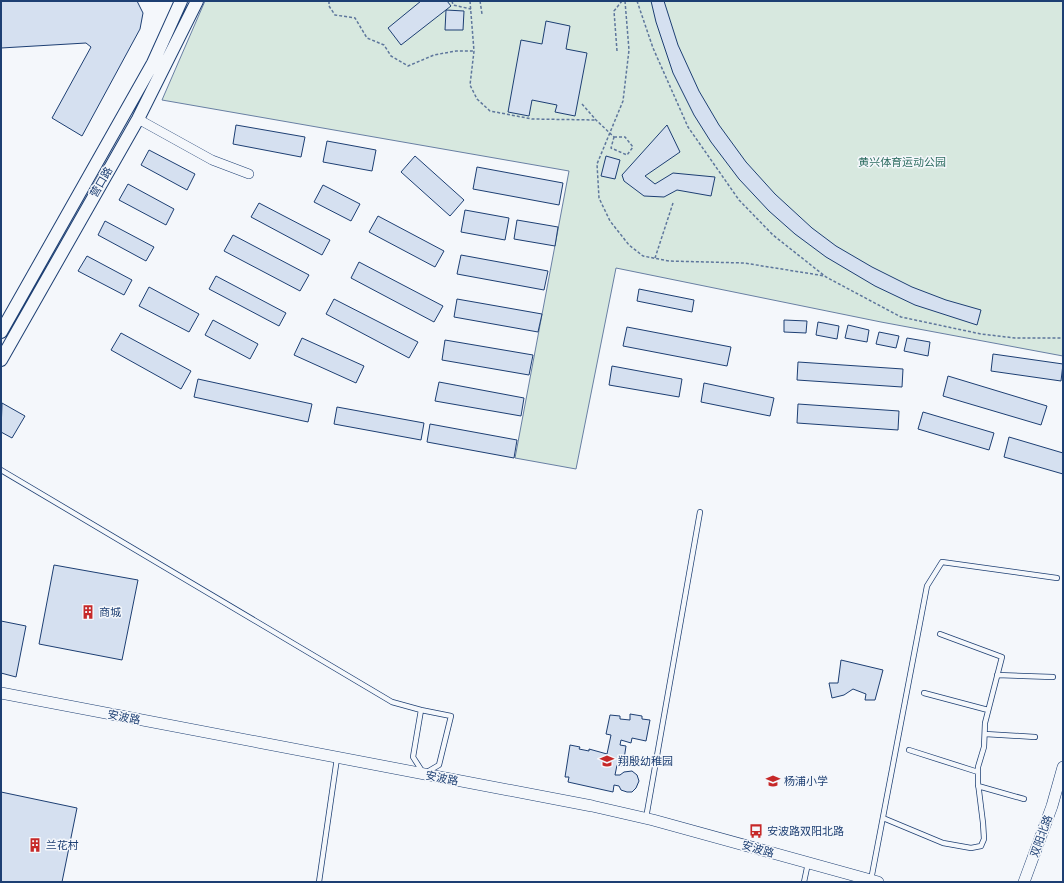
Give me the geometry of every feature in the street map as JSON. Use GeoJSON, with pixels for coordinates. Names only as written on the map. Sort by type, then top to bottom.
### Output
{"type":"FeatureCollection","features":[{"type":"Feature","properties":{"kind":"main road","name":"营口路"},"geometry":{"type":"LineString","coordinates":[[1,332],[153,63],[181,1]]}},
{"type":"Feature","properties":{"kind":"main road","name":"营口路"},"geometry":{"type":"LineString","coordinates":[[1,360],[138,119],[197,1]]}},
{"type":"Feature","properties":{"kind":"street"},"geometry":{"type":"LineString","coordinates":[[138,119],[212,160],[249,174]]}},
{"type":"Feature","properties":{"kind":"street","name":"安波路"},"geometry":{"type":"LineString","coordinates":[[1,693],[592,806],[646,818],[875,881]]}},
{"type":"Feature","properties":{"kind":"street","name":"双阳北路"},"geometry":{"type":"LineString","coordinates":[[1024,882],[1052,806],[1063,767]]}},
{"type":"Feature","properties":{"kind":"lane"},"geometry":{"type":"LineString","coordinates":[[1,470],[392,702],[451,716],[439,765],[424,774],[413,757],[421,710]]}},
{"type":"Feature","properties":{"kind":"lane"},"geometry":{"type":"LineString","coordinates":[[646,818],[700,512]]}},
{"type":"Feature","properties":{"kind":"lane"},"geometry":{"type":"LineString","coordinates":[[875,881],[883,818],[928,586],[942,562],[1057,578]]}},
{"type":"Feature","properties":{"kind":"lane"},"geometry":{"type":"LineString","coordinates":[[883,818],[943,843],[971,848],[981,846],[984,839],[978,786],[978,767],[984,747],[985,723],[1002,657],[940,634]]}},
{"type":"Feature","properties":{"kind":"lane"},"geometry":{"type":"LineString","coordinates":[[997,675],[1053,677]]}},
{"type":"Feature","properties":{"kind":"lane"},"geometry":{"type":"LineString","coordinates":[[924,693],[988,710]]}},
{"type":"Feature","properties":{"kind":"lane"},"geometry":{"type":"LineString","coordinates":[[985,734],[1035,736]]}},
{"type":"Feature","properties":{"kind":"lane"},"geometry":{"type":"LineString","coordinates":[[909,750],[978,772]]}},
{"type":"Feature","properties":{"kind":"lane"},"geometry":{"type":"LineString","coordinates":[[319,882],[337,758]]}},
{"type":"Feature","properties":{"kind":"lane"},"geometry":{"type":"LineString","coordinates":[[978,786],[1024,799]]}},
{"type":"Feature","properties":{"kind":"lane"},"geometry":{"type":"LineString","coordinates":[[804,882],[808,863]]}},
{"type":"Feature","properties":{"kind":"path"},"geometry":{"type":"LineString","coordinates":[[329,1],[329,6],[335,15],[355,18],[368,38],[384,46],[391,56],[408,66],[434,55],[456,51],[474,51]]}},
{"type":"Feature","properties":{"kind":"path"},"geometry":{"type":"LineString","coordinates":[[452,1],[453,6],[471,9]]}},
{"type":"Feature","properties":{"kind":"path"},"geometry":{"type":"LineString","coordinates":[[470,1],[474,51],[470,85],[477,98],[490,111],[532,119],[596,120]]}},
{"type":"Feature","properties":{"kind":"path"},"geometry":{"type":"LineString","coordinates":[[480,1],[482,14]]}},
{"type":"Feature","properties":{"kind":"path"},"geometry":{"type":"LineString","coordinates":[[617,51],[614,11],[624,1]]}},
{"type":"Feature","properties":{"kind":"path"},"geometry":{"type":"LineString","coordinates":[[624,1],[629,50],[623,100],[598,164],[599,198],[610,221],[629,245],[643,256],[669,261],[744,262],[826,277]]}},
{"type":"Feature","properties":{"kind":"path"},"geometry":{"type":"LineString","coordinates":[[636,1],[653,48],[688,127],[739,200],[773,235],[826,277],[901,317],[988,335],[1015,338],[1063,338]]}},
{"type":"Feature","properties":{"kind":"path"},"geometry":{"type":"LineString","coordinates":[[582,104],[614,138]]}},
{"type":"Feature","properties":{"kind":"path"},"geometry":{"type":"LineString","coordinates":[[625,137],[633,147],[627,155],[611,148],[614,138],[625,137]]}},
{"type":"Feature","properties":{"kind":"path"},"geometry":{"type":"LineString","coordinates":[[655,258],[673,203]]}},
{"type":"Feature","properties":{"kind":"green space","name":"黄兴体育运动公园"},"geometry":{"type":"Polygon","coordinates":[[[205,1],[1063,1],[1063,356],[881,322],[616,268],[576,469],[515,458],[569,171],[162,100],[205,1]]]}},
{"type":"Feature","properties":{"kind":"building"},"geometry":{"type":"Polygon","coordinates":[[[1,1],[137,1],[143,13],[140,29],[82,136],[52,118],[91,47],[86,43],[1,48],[1,1]]]}},
{"type":"Feature","properties":{"kind":"building"},"geometry":{"type":"Polygon","coordinates":[[[421,1],[447,1],[451,6],[401,45],[388,28],[421,1]]]}},
{"type":"Feature","properties":{"kind":"building"},"geometry":{"type":"Polygon","coordinates":[[[651,1],[664,1],[678,45],[699,91],[719,125],[746,162],[775,194],[812,228],[836,246],[872,267],[912,287],[946,300],[981,310],[977,325],[915,305],[875,286],[826,257],[795,234],[769,211],[739,179],[711,142],[694,115],[673,73],[656,22],[651,1]]]}},
{"type":"Feature","properties":{"kind":"building"},"geometry":{"type":"Polygon","coordinates":[[[446,10],[464,11],[463,30],[445,30],[446,10]]]}},
{"type":"Feature","properties":{"kind":"building"},"geometry":{"type":"Polygon","coordinates":[[[546,21],[570,26],[566,49],[587,53],[575,116],[555,112],[557,105],[532,100],[529,116],[508,112],[521,40],[542,44],[546,21]]]}},
{"type":"Feature","properties":{"kind":"building"},"geometry":{"type":"Polygon","coordinates":[[[236,125],[305,137],[301,157],[233,144],[236,125]]]}},
{"type":"Feature","properties":{"kind":"building"},"geometry":{"type":"Polygon","coordinates":[[[667,125],[680,152],[645,176],[655,184],[673,173],[715,177],[711,196],[677,190],[664,197],[644,196],[624,181],[622,175],[667,125]]]}},
{"type":"Feature","properties":{"kind":"building"},"geometry":{"type":"Polygon","coordinates":[[[327,141],[376,150],[372,171],[323,162],[327,141]]]}},
{"type":"Feature","properties":{"kind":"building"},"geometry":{"type":"Polygon","coordinates":[[[149,150],[195,174],[187,190],[141,165],[149,150]]]}},
{"type":"Feature","properties":{"kind":"building"},"geometry":{"type":"Polygon","coordinates":[[[415,156],[464,200],[450,216],[401,172],[415,156]]]}},
{"type":"Feature","properties":{"kind":"building"},"geometry":{"type":"Polygon","coordinates":[[[606,156],[620,160],[615,179],[601,176],[606,156]]]}},
{"type":"Feature","properties":{"kind":"building"},"geometry":{"type":"Polygon","coordinates":[[[477,167],[563,183],[559,205],[473,189],[477,167]]]}},
{"type":"Feature","properties":{"kind":"building"},"geometry":{"type":"Polygon","coordinates":[[[128,184],[174,209],[166,225],[119,200],[128,184]]]}},
{"type":"Feature","properties":{"kind":"building"},"geometry":{"type":"Polygon","coordinates":[[[323,185],[360,204],[351,221],[314,202],[323,185]]]}},
{"type":"Feature","properties":{"kind":"building"},"geometry":{"type":"Polygon","coordinates":[[[259,203],[330,240],[322,255],[251,217],[259,203]]]}},
{"type":"Feature","properties":{"kind":"building"},"geometry":{"type":"Polygon","coordinates":[[[465,210],[509,218],[505,240],[461,232],[465,210]]]}},
{"type":"Feature","properties":{"kind":"building"},"geometry":{"type":"Polygon","coordinates":[[[378,216],[444,251],[435,267],[369,232],[378,216]]]}},
{"type":"Feature","properties":{"kind":"building"},"geometry":{"type":"Polygon","coordinates":[[[517,220],[558,227],[555,246],[514,239],[517,220]]]}},
{"type":"Feature","properties":{"kind":"building"},"geometry":{"type":"Polygon","coordinates":[[[105,221],[154,247],[146,261],[98,235],[105,221]]]}},
{"type":"Feature","properties":{"kind":"building"},"geometry":{"type":"Polygon","coordinates":[[[233,235],[309,275],[300,291],[224,251],[233,235]]]}},
{"type":"Feature","properties":{"kind":"building"},"geometry":{"type":"Polygon","coordinates":[[[461,255],[548,271],[544,290],[457,274],[461,255]]]}},
{"type":"Feature","properties":{"kind":"building"},"geometry":{"type":"Polygon","coordinates":[[[87,256],[132,280],[124,295],[78,271],[87,256]]]}},
{"type":"Feature","properties":{"kind":"building"},"geometry":{"type":"Polygon","coordinates":[[[359,262],[443,306],[434,322],[351,278],[359,262]]]}},
{"type":"Feature","properties":{"kind":"building"},"geometry":{"type":"Polygon","coordinates":[[[216,276],[286,313],[279,326],[209,289],[216,276]]]}},
{"type":"Feature","properties":{"kind":"building"},"geometry":{"type":"Polygon","coordinates":[[[149,287],[199,314],[189,332],[139,306],[149,287]]]}},
{"type":"Feature","properties":{"kind":"building"},"geometry":{"type":"Polygon","coordinates":[[[639,289],[694,300],[692,312],[637,301],[639,289]]]}},
{"type":"Feature","properties":{"kind":"building"},"geometry":{"type":"Polygon","coordinates":[[[334,299],[418,342],[409,358],[326,314],[334,299]]]}},
{"type":"Feature","properties":{"kind":"building"},"geometry":{"type":"Polygon","coordinates":[[[457,299],[542,314],[538,332],[454,317],[457,299]]]}},
{"type":"Feature","properties":{"kind":"building"},"geometry":{"type":"Polygon","coordinates":[[[213,320],[258,344],[250,359],[205,335],[213,320]]]}},
{"type":"Feature","properties":{"kind":"building"},"geometry":{"type":"Polygon","coordinates":[[[784,320],[807,321],[806,333],[784,332],[784,320]]]}},
{"type":"Feature","properties":{"kind":"building"},"geometry":{"type":"Polygon","coordinates":[[[818,322],[839,326],[837,339],[816,335],[818,322]]]}},
{"type":"Feature","properties":{"kind":"building"},"geometry":{"type":"Polygon","coordinates":[[[848,325],[869,330],[867,342],[845,338],[848,325]]]}},
{"type":"Feature","properties":{"kind":"building"},"geometry":{"type":"Polygon","coordinates":[[[627,327],[731,347],[727,366],[623,346],[627,327]]]}},
{"type":"Feature","properties":{"kind":"building"},"geometry":{"type":"Polygon","coordinates":[[[879,332],[899,336],[896,348],[876,344],[879,332]]]}},
{"type":"Feature","properties":{"kind":"building"},"geometry":{"type":"Polygon","coordinates":[[[121,333],[191,371],[181,389],[111,350],[121,333]]]}},
{"type":"Feature","properties":{"kind":"building"},"geometry":{"type":"Polygon","coordinates":[[[302,338],[364,366],[356,383],[294,355],[302,338]]]}},
{"type":"Feature","properties":{"kind":"building"},"geometry":{"type":"Polygon","coordinates":[[[907,338],[930,342],[928,356],[904,351],[907,338]]]}},
{"type":"Feature","properties":{"kind":"building"},"geometry":{"type":"Polygon","coordinates":[[[445,340],[533,355],[529,375],[442,360],[445,340]]]}},
{"type":"Feature","properties":{"kind":"building"},"geometry":{"type":"Polygon","coordinates":[[[993,354],[1063,364],[1061,381],[991,371],[993,354]]]}},
{"type":"Feature","properties":{"kind":"building"},"geometry":{"type":"Polygon","coordinates":[[[798,362],[903,369],[902,387],[797,380],[798,362]]]}},
{"type":"Feature","properties":{"kind":"building"},"geometry":{"type":"Polygon","coordinates":[[[612,366],[682,379],[679,397],[609,385],[612,366]]]}},
{"type":"Feature","properties":{"kind":"building"},"geometry":{"type":"Polygon","coordinates":[[[948,376],[1047,406],[1041,425],[943,396],[948,376]]]}},
{"type":"Feature","properties":{"kind":"building"},"geometry":{"type":"Polygon","coordinates":[[[198,379],[312,404],[308,422],[194,397],[198,379]]]}},
{"type":"Feature","properties":{"kind":"building"},"geometry":{"type":"Polygon","coordinates":[[[439,382],[524,398],[521,416],[435,401],[439,382]]]}},
{"type":"Feature","properties":{"kind":"building"},"geometry":{"type":"Polygon","coordinates":[[[704,383],[774,398],[770,416],[701,402],[704,383]]]}},
{"type":"Feature","properties":{"kind":"building"},"geometry":{"type":"Polygon","coordinates":[[[2,403],[25,416],[12,438],[1,432],[2,403]]]}},
{"type":"Feature","properties":{"kind":"building"},"geometry":{"type":"Polygon","coordinates":[[[798,404],[899,411],[898,430],[797,423],[798,404]]]}},
{"type":"Feature","properties":{"kind":"building"},"geometry":{"type":"Polygon","coordinates":[[[337,407],[424,423],[421,440],[334,424],[337,407]]]}},
{"type":"Feature","properties":{"kind":"building"},"geometry":{"type":"Polygon","coordinates":[[[923,412],[994,433],[989,450],[918,429],[923,412]]]}},
{"type":"Feature","properties":{"kind":"building"},"geometry":{"type":"Polygon","coordinates":[[[430,424],[517,440],[514,458],[427,442],[430,424]]]}},
{"type":"Feature","properties":{"kind":"building"},"geometry":{"type":"Polygon","coordinates":[[[1009,437],[1063,453],[1063,474],[1004,457],[1009,437]]]}},
{"type":"Feature","properties":{"kind":"building","name":"商城"},"geometry":{"type":"Polygon","coordinates":[[[54,565],[138,580],[122,660],[39,644],[54,565]]]}},
{"type":"Feature","properties":{"kind":"building"},"geometry":{"type":"Polygon","coordinates":[[[1,621],[26,626],[16,677],[1,673],[1,621]]]}},
{"type":"Feature","properties":{"kind":"building"},"geometry":{"type":"Polygon","coordinates":[[[841,660],[883,670],[875,700],[865,700],[866,694],[853,689],[844,695],[832,698],[829,683],[838,683],[841,660]]]}},
{"type":"Feature","properties":{"kind":"building"},"geometry":{"type":"Polygon","coordinates":[[[630,714],[642,716],[642,719],[650,720],[646,741],[632,738],[631,743],[621,740],[620,745],[626,746],[623,766],[617,765],[615,775],[632,771],[637,775],[639,781],[636,788],[632,792],[627,792],[621,790],[619,786],[614,785],[613,792],[568,782],[569,777],[565,777],[570,745],[580,747],[579,749],[589,751],[589,749],[607,754],[611,735],[606,734],[610,715],[620,716],[620,719],[630,720],[630,714]]]}},
{"type":"Feature","properties":{"kind":"building","name":"兰花村"},"geometry":{"type":"Polygon","coordinates":[[[1,792],[77,808],[62,882],[1,882],[1,792]]]}},
{"type":"Feature","properties":{"kind":"place","name":"商城"},"geometry":{"type":"Point","coordinates":[88,612]}},
{"type":"Feature","properties":{"kind":"place","name":"翔殷幼稚园"},"geometry":{"type":"Point","coordinates":[607,761]}},
{"type":"Feature","properties":{"kind":"place","name":"杨浦小学"},"geometry":{"type":"Point","coordinates":[773,781]}},
{"type":"Feature","properties":{"kind":"place","name":"安波路双阳北路"},"geometry":{"type":"Point","coordinates":[756,831]}},
{"type":"Feature","properties":{"kind":"place","name":"兰花村"},"geometry":{"type":"Point","coordinates":[35,845]}}]}
